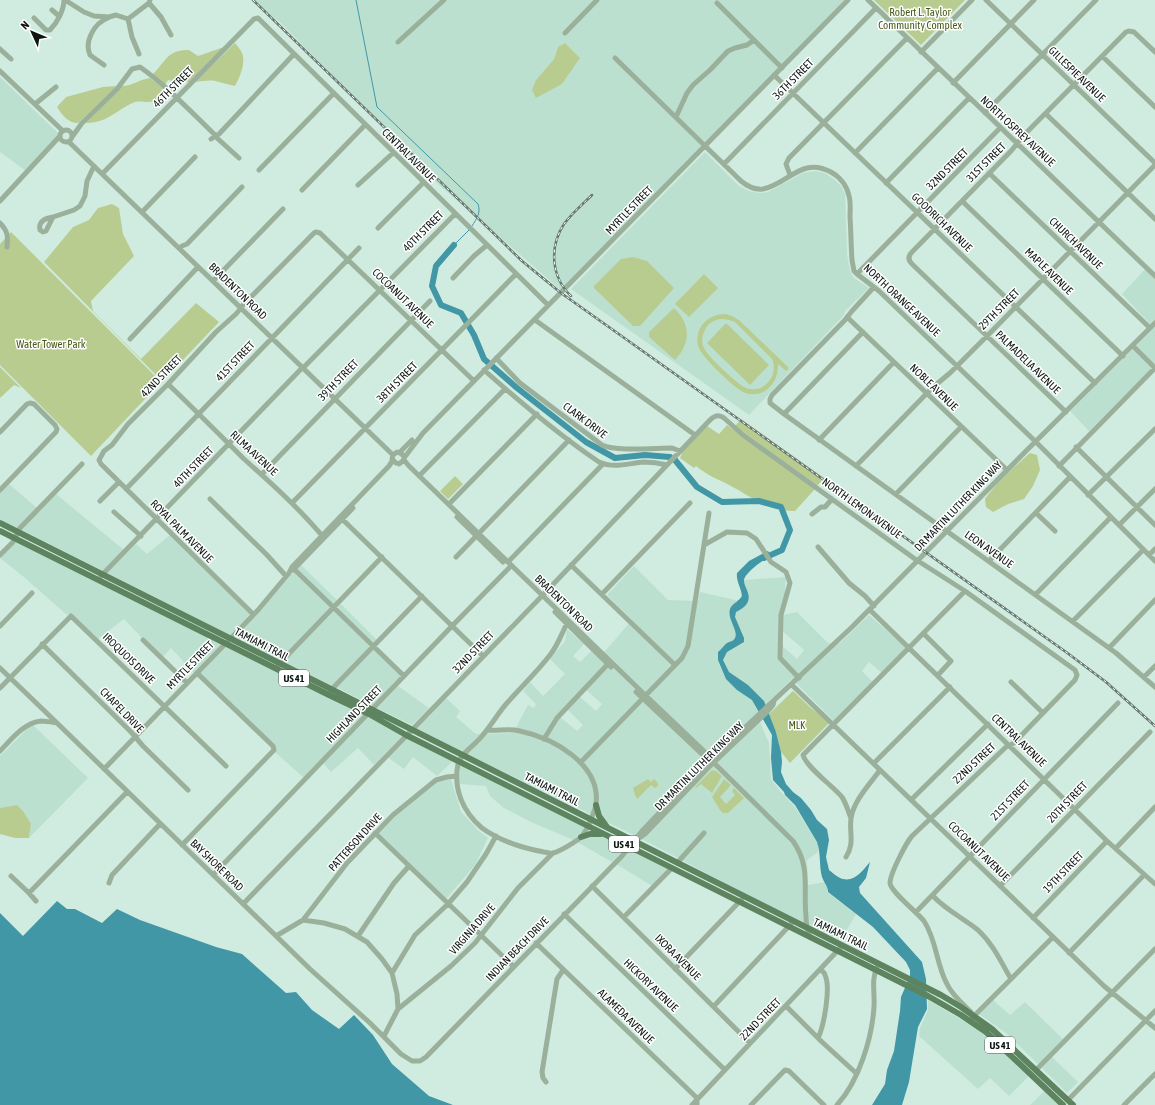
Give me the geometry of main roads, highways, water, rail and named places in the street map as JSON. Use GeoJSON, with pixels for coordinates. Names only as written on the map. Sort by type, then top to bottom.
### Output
{"type":"FeatureCollection","features":[{"type":"Feature","properties":{"kind":"main road","name":"TAMIAMI TRAIL"},"geometry":{"type":"LineString","coordinates":[[0,523],[16,535],[100,577],[225,643],[411,730],[461,758],[792,924],[810,937],[840,949],[929,993],[999,1035],[1067,1102]]}},
{"type":"Feature","properties":{"kind":"main road","name":"TAMIAMI TRAIL"},"geometry":{"type":"LineString","coordinates":[[0,531],[16,535]]}},
{"type":"Feature","properties":{"kind":"main road","name":"TAMIAMI TRAIL"},"geometry":{"type":"LineString","coordinates":[[100,577],[230,638],[277,666]]}},
{"type":"Feature","properties":{"kind":"main road","name":"TAMIAMI TRAIL"},"geometry":{"type":"LineString","coordinates":[[370,712],[406,734],[461,758]]}},
{"type":"Feature","properties":{"kind":"main road"},"geometry":{"type":"LineString","coordinates":[[581,836],[606,831],[596,805]]}},
{"type":"Feature","properties":{"kind":"main road","name":"TAMIAMI TRAIL"},"geometry":{"type":"LineString","coordinates":[[632,844],[660,862],[688,869],[742,899]]}},
{"type":"Feature","properties":{"kind":"main road","name":"TAMIAMI TRAIL"},"geometry":{"type":"LineString","coordinates":[[792,924],[807,928],[840,949]]}},
{"type":"Feature","properties":{"kind":"main road","name":"TAMIAMI TRAIL"},"geometry":{"type":"LineString","coordinates":[[929,993],[940,995],[972,1018],[1030,1074],[1067,1102]]}},
{"type":"Feature","properties":{"kind":"main road"},"geometry":{"type":"LineString","coordinates":[[995,1040],[1002,1042],[1016,1055],[1025,1060]]}},
{"type":"Feature","properties":{"kind":"main road"},"geometry":{"type":"LineString","coordinates":[[1030,1074],[1038,1076],[1067,1102]]}},
{"type":"Feature","properties":{"kind":"water"},"geometry":{"type":"Polygon","coordinates":[[[768,551],[771,556],[754,567],[745,578],[744,582],[749,600],[744,607],[736,612],[735,617],[744,638],[744,642],[727,652],[723,660],[729,672],[748,685],[764,701],[776,732],[781,752],[781,772],[786,784],[801,798],[817,820],[827,829],[829,840],[826,857],[829,870],[841,878],[851,879],[862,872],[870,862],[866,878],[859,887],[860,893],[922,962],[926,979],[927,1009],[918,1027],[909,1082],[902,1105],[872,1105],[885,1084],[887,1070],[894,1051],[901,997],[910,976],[910,970],[906,962],[873,927],[828,892],[822,877],[817,842],[795,805],[773,780],[771,758],[772,735],[752,700],[737,690],[726,679],[718,660],[718,652],[727,643],[733,640],[736,635],[730,611],[731,607],[742,596],[737,579],[737,573],[749,561],[768,551]]]}},
{"type":"Feature","properties":{"kind":"water"},"geometry":{"type":"Polygon","coordinates":[[[57,901],[67,909],[75,909],[102,923],[117,909],[140,920],[216,947],[242,954],[286,993],[296,992],[312,1010],[339,1029],[354,1015],[373,1035],[392,1064],[429,1096],[453,1105],[0,1105],[0,913],[23,936],[57,901]]]}},
{"type":"Feature","properties":{"kind":"waterway"},"geometry":{"type":"LineString","coordinates":[[356,0],[377,107],[478,204],[479,213],[472,226]]}},
{"type":"Feature","properties":{"kind":"waterway"},"geometry":{"type":"LineString","coordinates":[[454,245],[469,230]]}},
{"type":"Feature","properties":{"kind":"waterway"},"geometry":{"type":"LineString","coordinates":[[454,245],[436,266],[432,286],[441,305],[461,313],[474,335],[484,359],[517,388],[586,442],[615,458],[645,455],[670,457]]}},
{"type":"Feature","properties":{"kind":"waterway"},"geometry":{"type":"LineString","coordinates":[[675,460],[697,487],[722,502],[759,501],[781,507],[790,530],[782,550],[764,558]]}},
{"type":"Feature","properties":{"kind":"railway"},"geometry":{"type":"LineString","coordinates":[[253,0],[522,261],[561,293],[1066,652],[1106,682],[1155,726]]}},
{"type":"Feature","properties":{"kind":"railway"},"geometry":{"type":"LineString","coordinates":[[571,296],[559,280],[556,271],[554,262],[556,242],[564,224],[592,195]]}},
{"type":"Feature","properties":{"kind":"park label","name":"Robert L. Taylor Community Complex"},"geometry":{"type":"Point","coordinates":[920,18]}},
{"type":"Feature","properties":{"kind":"park label","name":"Water Tower Park"},"geometry":{"type":"Point","coordinates":[51,344]}},
{"type":"Feature","properties":{"kind":"park label","name":"MLK"},"geometry":{"type":"Point","coordinates":[797,725]}}]}
